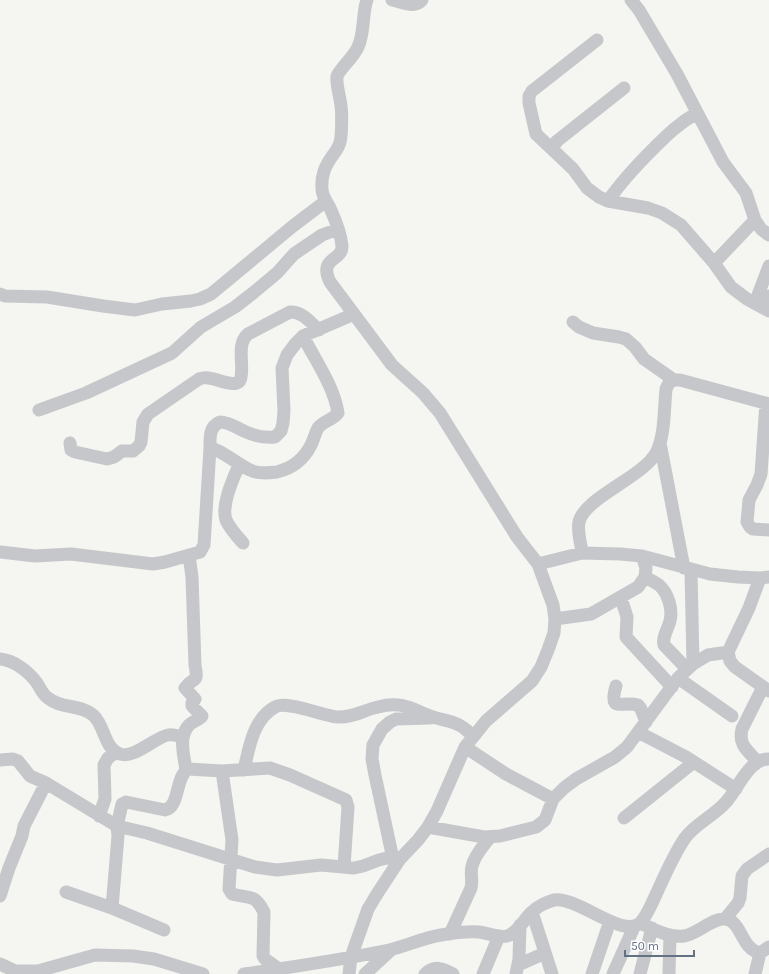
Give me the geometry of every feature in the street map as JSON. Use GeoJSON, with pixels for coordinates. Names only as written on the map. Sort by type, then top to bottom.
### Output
{"type":"FeatureCollection","features":[{"type":"Feature","properties":{"kind":"street"},"geometry":{"type":"LineString","coordinates":[[349,974],[351,957],[368,909],[396,859],[418,840],[428,827],[437,812],[465,747],[499,709],[532,681],[541,667],[554,634],[555,619],[553,606],[538,564],[518,537],[440,413],[423,393],[392,365],[330,282],[326,273],[328,265],[342,249],[338,229],[321,188],[322,174],[327,163],[339,147],[341,140],[342,108],[338,86],[338,76],[358,47],[363,30],[367,0]]}},
{"type":"Feature","properties":{"kind":"street"},"geometry":{"type":"LineString","coordinates":[[392,0],[413,5],[420,3],[422,0]]}},
{"type":"Feature","properties":{"kind":"street"},"geometry":{"type":"LineString","coordinates":[[631,0],[639,10],[677,74],[723,162],[746,193],[755,220],[761,229],[769,235]]}},
{"type":"Feature","properties":{"kind":"street"},"geometry":{"type":"LineString","coordinates":[[597,40],[532,91],[529,96],[529,103],[536,134],[568,163],[593,194],[608,200],[648,208],[662,213],[681,225],[739,294],[764,304],[769,266]]}},
{"type":"Feature","properties":{"kind":"street"},"geometry":{"type":"LineString","coordinates":[[553,150],[557,141],[624,88]]}},
{"type":"Feature","properties":{"kind":"street"},"geometry":{"type":"LineString","coordinates":[[608,200],[621,182],[665,136],[697,113]]}},
{"type":"Feature","properties":{"kind":"street"},"geometry":{"type":"LineString","coordinates":[[0,294],[6,296],[47,297],[135,310],[162,304],[200,299],[211,294],[293,226],[326,201]]}},
{"type":"Feature","properties":{"kind":"street"},"geometry":{"type":"LineString","coordinates":[[714,263],[755,220]]}},
{"type":"Feature","properties":{"kind":"street"},"geometry":{"type":"LineString","coordinates":[[39,410],[86,393],[172,353],[201,327],[235,307],[253,293],[277,273],[294,254],[317,238],[338,229]]}},
{"type":"Feature","properties":{"kind":"street"},"geometry":{"type":"LineString","coordinates":[[70,443],[71,450],[75,452],[107,459],[114,457],[122,451],[133,451],[141,442],[143,422],[148,414],[199,379],[208,378],[236,384],[239,382],[242,376],[242,345],[243,340],[248,334],[293,312],[300,313],[319,330]]}},
{"type":"Feature","properties":{"kind":"street"},"geometry":{"type":"LineString","coordinates":[[0,552],[34,556],[71,554],[153,564],[200,552],[204,545],[210,434],[214,426],[220,422],[260,436],[275,437],[279,434],[283,423],[284,411],[282,368],[287,355],[303,336],[354,314]]}},
{"type":"Feature","properties":{"kind":"street"},"geometry":{"type":"LineString","coordinates":[[573,322],[579,327],[593,333],[626,339],[635,347],[644,359],[674,380],[767,403],[761,474],[749,500],[747,522],[753,529],[769,530]]}},
{"type":"Feature","properties":{"kind":"street"},"geometry":{"type":"LineString","coordinates":[[210,448],[217,449],[239,465],[253,472],[269,473],[285,470],[294,466],[305,454],[312,444],[316,432],[321,424],[338,413],[326,379],[303,336]]}},
{"type":"Feature","properties":{"kind":"street"},"geometry":{"type":"LineString","coordinates":[[582,553],[579,521],[585,512],[648,463],[656,454],[660,444],[666,389],[669,383],[674,380]]}},
{"type":"Feature","properties":{"kind":"street"},"geometry":{"type":"LineString","coordinates":[[660,444],[688,569],[682,674]]}},
{"type":"Feature","properties":{"kind":"street"},"geometry":{"type":"LineString","coordinates":[[239,465],[226,500],[226,519],[234,533],[243,543]]}},
{"type":"Feature","properties":{"kind":"street"},"geometry":{"type":"LineString","coordinates":[[538,564],[582,553],[620,554],[642,556],[710,574],[764,577],[728,652],[730,661],[735,668],[766,689],[742,729],[740,737],[744,747],[765,757]]}},
{"type":"Feature","properties":{"kind":"street"},"geometry":{"type":"LineString","coordinates":[[186,770],[183,737],[190,724],[202,716],[191,704],[196,699],[185,688],[194,681],[197,675],[195,665],[192,577],[189,555]]}},
{"type":"Feature","properties":{"kind":"street"},"geometry":{"type":"LineString","coordinates":[[555,619],[591,614],[638,587],[646,577],[646,568],[642,556]]}},
{"type":"Feature","properties":{"kind":"street"},"geometry":{"type":"LineString","coordinates":[[646,577],[660,586],[668,599],[671,620],[663,641],[682,674]]}},
{"type":"Feature","properties":{"kind":"street"},"geometry":{"type":"LineString","coordinates":[[621,598],[627,617],[626,637],[682,674],[732,716]]}},
{"type":"Feature","properties":{"kind":"street"},"geometry":{"type":"LineString","coordinates":[[428,827],[469,835],[490,837],[515,833],[536,827],[545,820],[553,799],[576,779],[615,757],[627,747],[682,674],[708,655],[728,652]]}},
{"type":"Feature","properties":{"kind":"street"},"geometry":{"type":"LineString","coordinates":[[0,659],[8,660],[30,674],[46,697],[53,702],[60,705],[79,708],[94,715],[110,745],[120,754],[128,754],[166,736],[170,735],[183,737]]}},
{"type":"Feature","properties":{"kind":"street"},"geometry":{"type":"LineString","coordinates":[[616,686],[613,697],[614,701],[617,704],[638,705],[641,709],[642,727]]}},
{"type":"Feature","properties":{"kind":"street"},"geometry":{"type":"LineString","coordinates":[[244,770],[248,750],[256,728],[265,715],[277,706],[286,704],[323,715],[338,717],[354,715],[378,707],[397,704],[455,723],[474,736]]}},
{"type":"Feature","properties":{"kind":"street"},"geometry":{"type":"LineString","coordinates":[[396,859],[375,775],[372,759],[373,745],[382,728],[396,719],[436,718]]}},
{"type":"Feature","properties":{"kind":"street"},"geometry":{"type":"LineString","coordinates":[[642,727],[736,789]]}},
{"type":"Feature","properties":{"kind":"street"},"geometry":{"type":"LineString","coordinates":[[465,747],[506,774],[553,799]]}},
{"type":"Feature","properties":{"kind":"street"},"geometry":{"type":"LineString","coordinates":[[99,816],[105,799],[104,765],[108,758],[116,752]]}},
{"type":"Feature","properties":{"kind":"street"},"geometry":{"type":"LineString","coordinates":[[613,974],[642,926],[676,853],[686,837],[726,803],[753,765],[765,757]]}},
{"type":"Feature","properties":{"kind":"street"},"geometry":{"type":"LineString","coordinates":[[0,760],[18,761],[22,764],[26,774],[46,783],[117,826],[147,833],[256,867],[277,870],[309,865],[354,868],[379,860],[396,859]]}},
{"type":"Feature","properties":{"kind":"street"},"geometry":{"type":"LineString","coordinates":[[624,818],[694,762]]}},
{"type":"Feature","properties":{"kind":"street"},"geometry":{"type":"LineString","coordinates":[[112,908],[118,836],[117,826],[121,806],[126,802],[165,810],[169,809],[173,804],[182,774],[188,769],[222,771],[270,768],[290,775],[346,800],[348,808],[344,867]]}},
{"type":"Feature","properties":{"kind":"street"},"geometry":{"type":"LineString","coordinates":[[222,771],[232,840],[229,889],[232,894],[247,896],[255,899],[261,906],[264,912],[263,956],[279,969]]}},
{"type":"Feature","properties":{"kind":"street"},"geometry":{"type":"LineString","coordinates":[[0,896],[22,836],[24,826],[46,783]]}},
{"type":"Feature","properties":{"kind":"street"},"geometry":{"type":"LineString","coordinates":[[450,934],[471,888],[471,868],[473,862],[490,837]]}},
{"type":"Feature","properties":{"kind":"street"},"geometry":{"type":"LineString","coordinates":[[725,919],[738,903],[740,898],[742,876],[747,869],[769,854]]}},
{"type":"Feature","properties":{"kind":"street"},"geometry":{"type":"LineString","coordinates":[[66,892],[112,908],[164,930]]}},
{"type":"Feature","properties":{"kind":"street"},"geometry":{"type":"LineString","coordinates":[[244,974],[391,950],[421,940],[450,934],[479,932],[505,937],[512,934],[532,912],[542,905],[555,900],[566,900],[621,925],[642,926],[670,935],[683,936],[693,934],[716,921],[725,919],[730,920],[754,952],[764,950]]}},
{"type":"Feature","properties":{"kind":"street"},"geometry":{"type":"LineString","coordinates":[[532,912],[552,974]]}},
{"type":"Feature","properties":{"kind":"street"},"geometry":{"type":"LineString","coordinates":[[592,974],[610,921]]}},
{"type":"Feature","properties":{"kind":"street"},"geometry":{"type":"LineString","coordinates":[[517,969],[520,925]]}},
{"type":"Feature","properties":{"kind":"street"},"geometry":{"type":"LineString","coordinates":[[640,974],[642,926]]}},
{"type":"Feature","properties":{"kind":"street"},"geometry":{"type":"LineString","coordinates":[[669,974],[670,935]]}},
{"type":"Feature","properties":{"kind":"street"},"geometry":{"type":"LineString","coordinates":[[483,974],[499,936]]}},
{"type":"Feature","properties":{"kind":"street"},"geometry":{"type":"LineString","coordinates":[[365,974],[391,950]]}},
{"type":"Feature","properties":{"kind":"street"},"geometry":{"type":"LineString","coordinates":[[756,971],[764,950]]}},
{"type":"Feature","properties":{"kind":"street"},"geometry":{"type":"LineString","coordinates":[[517,969],[545,953]]}},
{"type":"Feature","properties":{"kind":"street"},"geometry":{"type":"LineString","coordinates":[[0,964],[15,971],[38,971],[95,955],[133,956],[154,960],[203,974]]}},
{"type":"Feature","properties":{"kind":"street"},"geometry":{"type":"LineString","coordinates":[[425,974],[430,970],[439,968],[443,968],[453,974]]}}]}
